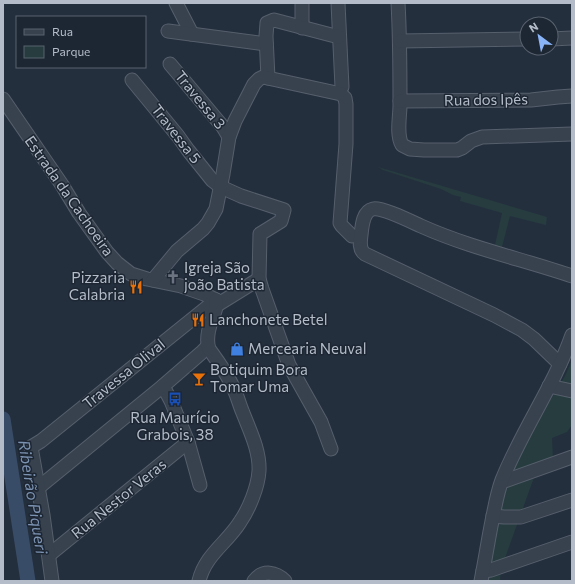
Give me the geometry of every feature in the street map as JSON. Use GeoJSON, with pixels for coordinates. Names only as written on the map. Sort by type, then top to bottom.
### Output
{"type":"FeatureCollection","features":[{"type":"Feature","properties":{"kind":"street"},"geometry":{"type":"LineString","coordinates":[[176,3],[192,34]]}},
{"type":"Feature","properties":{"kind":"street"},"geometry":{"type":"LineString","coordinates":[[302,3],[302,28]]}},
{"type":"Feature","properties":{"kind":"street"},"geometry":{"type":"LineString","coordinates":[[338,3],[342,87]]}},
{"type":"Feature","properties":{"kind":"street"},"geometry":{"type":"LineString","coordinates":[[398,3],[400,41],[399,136],[402,145],[410,149],[457,150],[471,141],[482,137],[572,134]]}},
{"type":"Feature","properties":{"kind":"street"},"geometry":{"type":"LineString","coordinates":[[268,78],[266,44],[267,23],[274,20],[339,38]]}},
{"type":"Feature","properties":{"kind":"street"},"geometry":{"type":"LineString","coordinates":[[168,31],[266,44]]}},
{"type":"Feature","properties":{"kind":"street"},"geometry":{"type":"LineString","coordinates":[[559,38],[572,38]]}},
{"type":"Feature","properties":{"kind":"street"},"geometry":{"type":"LineString","coordinates":[[400,41],[519,39]]}},
{"type":"Feature","properties":{"kind":"street","name":"Travessa 3"},"geometry":{"type":"LineString","coordinates":[[170,64],[223,127],[229,137]]}},
{"type":"Feature","properties":{"kind":"street"},"geometry":{"type":"LineString","coordinates":[[153,280],[177,251],[203,229],[216,209],[229,137],[254,84],[263,77],[341,94],[344,96],[346,104],[346,144],[340,223],[352,236]]}},
{"type":"Feature","properties":{"kind":"street","name":"Travessa 5"},"geometry":{"type":"LineString","coordinates":[[132,80],[212,180],[221,187],[241,196],[284,210],[281,222],[260,234],[259,279]]}},
{"type":"Feature","properties":{"kind":"street","name":"Rua dos Ipês"},"geometry":{"type":"LineString","coordinates":[[400,101],[531,100],[572,96]]}},
{"type":"Feature","properties":{"kind":"street","name":"Estrada da Cachoeira"},"geometry":{"type":"LineString","coordinates":[[3,99],[62,185],[79,213],[117,263],[131,274],[181,286],[204,294],[217,303]]}},
{"type":"Feature","properties":{"kind":"street"},"geometry":{"type":"LineString","coordinates":[[560,364],[534,338],[522,330],[494,315],[365,254],[361,249],[361,239],[365,216],[375,208],[386,211],[436,232],[496,253],[572,276]]}},
{"type":"Feature","properties":{"kind":"street"},"geometry":{"type":"LineString","coordinates":[[259,279],[289,364],[321,422],[331,450]]}},
{"type":"Feature","properties":{"kind":"street","name":"Travessa Olival"},"geometry":{"type":"LineString","coordinates":[[38,488],[31,447],[41,441],[217,303],[259,279]]}},
{"type":"Feature","properties":{"kind":"street"},"geometry":{"type":"LineString","coordinates":[[199,581],[205,563],[233,532],[247,510],[258,480],[259,471],[255,447],[232,384],[208,346],[211,322],[217,303]]}},
{"type":"Feature","properties":{"kind":"street"},"geometry":{"type":"LineString","coordinates":[[482,576],[497,496],[502,482],[513,456],[560,364],[572,335]]}},
{"type":"Feature","properties":{"kind":"street"},"geometry":{"type":"LineString","coordinates":[[52,581],[38,488],[163,386],[208,346]]}},
{"type":"Feature","properties":{"kind":"street"},"geometry":{"type":"LineString","coordinates":[[163,386],[188,442],[200,486]]}},
{"type":"Feature","properties":{"kind":"street"},"geometry":{"type":"LineString","coordinates":[[549,386],[572,391]]}},
{"type":"Feature","properties":{"kind":"street","name":"Rua Nestor Veras"},"geometry":{"type":"LineString","coordinates":[[49,555],[188,442]]}},
{"type":"Feature","properties":{"kind":"street"},"geometry":{"type":"LineString","coordinates":[[502,482],[572,457]]}},
{"type":"Feature","properties":{"kind":"street"},"geometry":{"type":"LineString","coordinates":[[493,516],[521,517],[572,500]]}},
{"type":"Feature","properties":{"kind":"street"},"geometry":{"type":"LineString","coordinates":[[482,576],[491,570],[572,542]]}},
{"type":"Feature","properties":{"kind":"street"},"geometry":{"type":"LineString","coordinates":[[254,581],[260,575],[266,573],[272,573],[280,576],[285,581]]}},
{"type":"Feature","properties":{"kind":"green space"},"geometry":{"type":"Polygon","coordinates":[[[378,167],[547,217],[546,225],[510,216],[502,247],[495,245],[502,213],[460,201],[461,197],[378,167]]]}},
{"type":"Feature","properties":{"kind":"green space"},"geometry":{"type":"Polygon","coordinates":[[[572,360],[572,425],[567,432],[552,438],[553,459],[536,472],[501,567],[500,581],[485,581],[504,480],[565,376],[572,360]]]}},
{"type":"Feature","properties":{"kind":"waterway","name":"Ribeirão Piqueri"},"geometry":{"type":"LineString","coordinates":[[3,419],[28,581]]}},
{"type":"Feature","properties":{"kind":"place","name":"Igreja São joão Batista"},"geometry":{"type":"Point","coordinates":[173,277]}},
{"type":"Feature","properties":{"kind":"place","name":"Pizzaria Calabria"},"geometry":{"type":"Point","coordinates":[136,287]}},
{"type":"Feature","properties":{"kind":"place","name":"Lanchonete Betel"},"geometry":{"type":"Point","coordinates":[198,320]}},
{"type":"Feature","properties":{"kind":"place","name":"Mercearia Neuval"},"geometry":{"type":"Point","coordinates":[237,349]}},
{"type":"Feature","properties":{"kind":"place","name":"Botiquim Bora Tomar Uma"},"geometry":{"type":"Point","coordinates":[199,379]}},
{"type":"Feature","properties":{"kind":"place","name":"Rua Maurício Grabois, 38"},"geometry":{"type":"Point","coordinates":[175,399]}}]}
